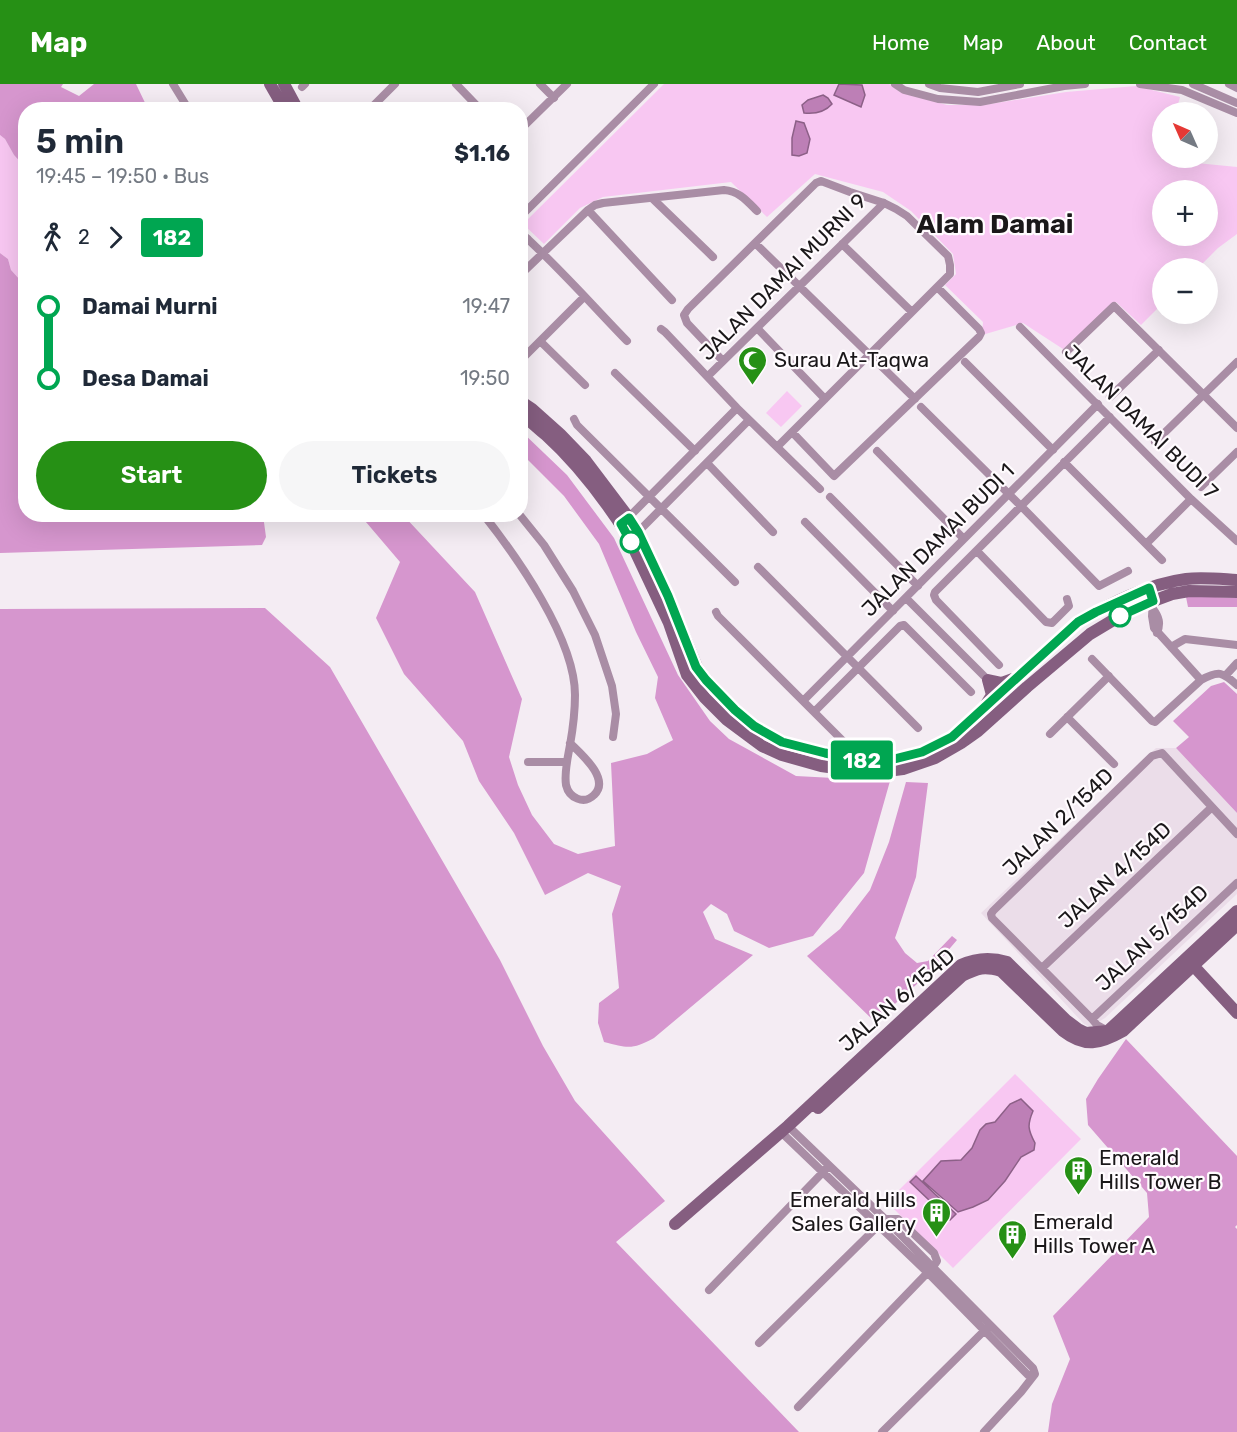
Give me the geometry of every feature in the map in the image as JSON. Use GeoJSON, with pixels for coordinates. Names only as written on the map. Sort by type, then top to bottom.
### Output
{"type":"FeatureCollection","features":[{"type":"Feature","properties":{"kind":"street"},"geometry":{"type":"LineString","coordinates":[[173,84],[185,102]]}},
{"type":"Feature","properties":{"kind":"street"},"geometry":{"type":"LineString","coordinates":[[270,84],[280,102]]}},
{"type":"Feature","properties":{"kind":"street"},"geometry":{"type":"LineString","coordinates":[[284,84],[294,102]]}},
{"type":"Feature","properties":{"kind":"street"},"geometry":{"type":"LineString","coordinates":[[377,102],[395,84]]}},
{"type":"Feature","properties":{"kind":"street"},"geometry":{"type":"LineString","coordinates":[[456,84],[473,102]]}},
{"type":"Feature","properties":{"kind":"street"},"geometry":{"type":"LineString","coordinates":[[540,84],[554,98]]}},
{"type":"Feature","properties":{"kind":"street"},"geometry":{"type":"LineString","coordinates":[[528,122],[567,84]]}},
{"type":"Feature","properties":{"kind":"street"},"geometry":{"type":"LineString","coordinates":[[528,209],[654,84]]}},
{"type":"Feature","properties":{"kind":"street"},"geometry":{"type":"LineString","coordinates":[[895,84],[904,90],[938,99],[980,102],[1085,84]]}},
{"type":"Feature","properties":{"kind":"street"},"geometry":{"type":"LineString","coordinates":[[929,84],[940,88],[978,92],[1020,84]]}},
{"type":"Feature","properties":{"kind":"street"},"geometry":{"type":"LineString","coordinates":[[1140,84],[1182,90],[1237,113]]}},
{"type":"Feature","properties":{"kind":"street"},"geometry":{"type":"LineString","coordinates":[[1193,84],[1237,103]]}},
{"type":"Feature","properties":{"kind":"street"},"geometry":{"type":"LineString","coordinates":[[723,361],[687,323],[684,315],[816,183],[822,181],[884,203],[907,216],[948,256],[950,274],[777,447]]}},
{"type":"Feature","properties":{"kind":"street"},"geometry":{"type":"LineString","coordinates":[[528,267],[588,210],[603,203],[724,190],[732,191],[745,199],[757,211]]}},
{"type":"Feature","properties":{"kind":"street"},"geometry":{"type":"LineString","coordinates":[[652,198],[713,257]]}},
{"type":"Feature","properties":{"kind":"street","name":"JALAN DAMAI MURNI 9"},"geometry":{"type":"LineString","coordinates":[[708,376],[884,203]]}},
{"type":"Feature","properties":{"kind":"street"},"geometry":{"type":"LineString","coordinates":[[588,210],[672,300]]}},
{"type":"Feature","properties":{"kind":"street"},"geometry":{"type":"LineString","coordinates":[[528,239],[627,341]]}},
{"type":"Feature","properties":{"kind":"street"},"geometry":{"type":"LineString","coordinates":[[755,243],[915,399]]}},
{"type":"Feature","properties":{"kind":"street"},"geometry":{"type":"LineString","coordinates":[[842,244],[912,312]]}},
{"type":"Feature","properties":{"kind":"street"},"geometry":{"type":"LineString","coordinates":[[792,432],[834,476],[979,337],[981,333],[979,329],[937,287]]}},
{"type":"Feature","properties":{"kind":"street"},"geometry":{"type":"LineString","coordinates":[[528,353],[584,297]]}},
{"type":"Feature","properties":{"kind":"street"},"geometry":{"type":"LineString","coordinates":[[1066,352],[1114,306],[1237,428]]}},
{"type":"Feature","properties":{"kind":"street","name":"JALAN DAMAI BUDI 7"},"geometry":{"type":"LineString","coordinates":[[1020,327],[1191,499],[1237,541]]}},
{"type":"Feature","properties":{"kind":"street"},"geometry":{"type":"LineString","coordinates":[[757,328],[825,399]]}},
{"type":"Feature","properties":{"kind":"street"},"geometry":{"type":"LineString","coordinates":[[660,329],[820,489]]}},
{"type":"Feature","properties":{"kind":"street"},"geometry":{"type":"LineString","coordinates":[[540,341],[585,385]]}},
{"type":"Feature","properties":{"kind":"street"},"geometry":{"type":"LineString","coordinates":[[1110,397],[1159,350]]}},
{"type":"Feature","properties":{"kind":"street"},"geometry":{"type":"LineString","coordinates":[[965,362],[1053,450]]}},
{"type":"Feature","properties":{"kind":"street"},"geometry":{"type":"LineString","coordinates":[[1155,442],[1237,362]]}},
{"type":"Feature","properties":{"kind":"street"},"geometry":{"type":"LineString","coordinates":[[615,373],[695,451]]}},
{"type":"Feature","properties":{"kind":"street","name":"JALAN DAMAI BUDI 1"},"geometry":{"type":"LineString","coordinates":[[803,701],[1098,405]]}},
{"type":"Feature","properties":{"kind":"street"},"geometry":{"type":"LineString","coordinates":[[528,406],[560,434],[586,461],[633,534],[668,596],[696,667],[717,692],[731,715],[762,746],[782,755],[821,766],[865,772],[887,771],[903,769],[935,758],[978,731],[1090,634],[1120,616],[1153,605],[1172,594],[1189,591],[1237,592]]}},
{"type":"Feature","properties":{"kind":"street"},"geometry":{"type":"LineString","coordinates":[[625,521],[737,408]]}},
{"type":"Feature","properties":{"kind":"street"},"geometry":{"type":"LineString","coordinates":[[921,408],[1099,586],[1128,571]]}},
{"type":"Feature","properties":{"kind":"street"},"geometry":{"type":"LineString","coordinates":[[999,665],[936,600],[935,592],[1110,417]]}},
{"type":"Feature","properties":{"kind":"street"},"geometry":{"type":"LineString","coordinates":[[528,419],[553,441],[625,521]]}},
{"type":"Feature","properties":{"kind":"street"},"geometry":{"type":"LineString","coordinates":[[574,419],[577,425],[735,582]]}},
{"type":"Feature","properties":{"kind":"street"},"geometry":{"type":"LineString","coordinates":[[633,534],[749,420]]}},
{"type":"Feature","properties":{"kind":"street"},"geometry":{"type":"LineString","coordinates":[[704,442],[713,438],[720,442],[721,448]]}},
{"type":"Feature","properties":{"kind":"street"},"geometry":{"type":"LineString","coordinates":[[877,451],[964,539]]}},
{"type":"Feature","properties":{"kind":"street"},"geometry":{"type":"LineString","coordinates":[[1202,487],[1237,452]]}},
{"type":"Feature","properties":{"kind":"street"},"geometry":{"type":"LineString","coordinates":[[1064,462],[1162,560]]}},
{"type":"Feature","properties":{"kind":"street"},"geometry":{"type":"LineString","coordinates":[[707,463],[773,532]]}},
{"type":"Feature","properties":{"kind":"street"},"geometry":{"type":"LineString","coordinates":[[830,497],[918,586]]}},
{"type":"Feature","properties":{"kind":"street"},"geometry":{"type":"LineString","coordinates":[[1146,544],[1191,499]]}},
{"type":"Feature","properties":{"kind":"street"},"geometry":{"type":"LineString","coordinates":[[489,522],[522,568],[554,624],[571,662],[575,680],[575,699],[567,762],[566,785],[569,792],[581,800],[588,800],[598,791],[597,775],[570,743]]}},
{"type":"Feature","properties":{"kind":"street"},"geometry":{"type":"LineString","coordinates":[[525,522],[573,591],[595,635],[612,686],[616,714],[613,736]]}},
{"type":"Feature","properties":{"kind":"street"},"geometry":{"type":"LineString","coordinates":[[805,522],[893,611]]}},
{"type":"Feature","properties":{"kind":"street"},"geometry":{"type":"LineString","coordinates":[[977,551],[1046,622],[1052,623],[1068,606],[1067,598]]}},
{"type":"Feature","properties":{"kind":"street"},"geometry":{"type":"LineString","coordinates":[[758,567],[918,728]]}},
{"type":"Feature","properties":{"kind":"street"},"geometry":{"type":"LineString","coordinates":[[731,715],[782,742],[859,760],[890,760],[922,752],[952,737],[1078,622],[1096,612],[1149,588],[1186,579],[1237,580]]}},
{"type":"Feature","properties":{"kind":"street"},"geometry":{"type":"LineString","coordinates":[[1149,588],[1153,605],[1153,622],[1157,633],[1201,680]]}},
{"type":"Feature","properties":{"kind":"street"},"geometry":{"type":"LineString","coordinates":[[906,598],[1010,703]]}},
{"type":"Feature","properties":{"kind":"street"},"geometry":{"type":"LineString","coordinates":[[716,612],[845,743]]}},
{"type":"Feature","properties":{"kind":"street"},"geometry":{"type":"LineString","coordinates":[[814,712],[900,626],[904,626],[971,692]]}},
{"type":"Feature","properties":{"kind":"street"},"geometry":{"type":"LineString","coordinates":[[1171,647],[1185,639],[1237,645]]}},
{"type":"Feature","properties":{"kind":"street"},"geometry":{"type":"LineString","coordinates":[[1092,659],[1155,722],[1209,675],[1226,675],[1237,685]]}},
{"type":"Feature","properties":{"kind":"street"},"geometry":{"type":"LineString","coordinates":[[1226,675],[1237,663]]}},
{"type":"Feature","properties":{"kind":"street"},"geometry":{"type":"LineString","coordinates":[[1050,734],[1109,676]]}},
{"type":"Feature","properties":{"kind":"street"},"geometry":{"type":"LineString","coordinates":[[988,680],[1002,683],[1017,678]]}},
{"type":"Feature","properties":{"kind":"street"},"geometry":{"type":"LineString","coordinates":[[985,707],[992,695],[988,680]]}},
{"type":"Feature","properties":{"kind":"street"},"geometry":{"type":"LineString","coordinates":[[1067,717],[1114,764]]}},
{"type":"Feature","properties":{"kind":"street","name":"JALAN 2/154D"},"geometry":{"type":"LineString","coordinates":[[1042,968],[992,918],[991,914],[1078,826],[1152,756],[1162,753],[1212,807]]}},
{"type":"Feature","properties":{"kind":"street"},"geometry":{"type":"LineString","coordinates":[[528,762],[567,762]]}},
{"type":"Feature","properties":{"kind":"street"},"geometry":{"type":"LineString","coordinates":[[1212,807],[1237,834]]}},
{"type":"Feature","properties":{"kind":"street","name":"JALAN 4/154D"},"geometry":{"type":"LineString","coordinates":[[1042,968],[1212,807]]}},
{"type":"Feature","properties":{"kind":"street","name":"JALAN 5/154D"},"geometry":{"type":"LineString","coordinates":[[1092,1019],[1237,883]]}},
{"type":"Feature","properties":{"kind":"street","name":"JALAN 6/154D"},"geometry":{"type":"LineString","coordinates":[[787,1132],[953,972],[971,960],[994,958],[1007,962],[1078,1029],[1086,1033],[1108,1031],[1196,964],[1237,911]]}},
{"type":"Feature","properties":{"kind":"street","name":"JALAN 6/154D"},"geometry":{"type":"LineString","coordinates":[[678,1227],[962,976],[975,969],[989,968],[1001,971],[1063,1031],[1074,1039],[1096,1042],[1123,1032],[1237,925]]}},
{"type":"Feature","properties":{"kind":"street"},"geometry":{"type":"LineString","coordinates":[[1196,964],[1234,1004]]}},
{"type":"Feature","properties":{"kind":"street"},"geometry":{"type":"LineString","coordinates":[[1042,968],[1097,1025],[1108,1031],[1123,1032]]}},
{"type":"Feature","properties":{"kind":"street"},"geometry":{"type":"LineString","coordinates":[[787,1132],[931,1270],[988,1327],[1032,1377],[984,1432]]}},
{"type":"Feature","properties":{"kind":"street"},"geometry":{"type":"LineString","coordinates":[[709,1290],[826,1169]]}},
{"type":"Feature","properties":{"kind":"street"},"geometry":{"type":"LineString","coordinates":[[759,1343],[882,1222]]}},
{"type":"Feature","properties":{"kind":"street"},"geometry":{"type":"LineString","coordinates":[[798,1407],[931,1270]]}},
{"type":"Feature","properties":{"kind":"street"},"geometry":{"type":"LineString","coordinates":[[882,1432],[988,1327]]}},
{"type":"Feature","properties":{"kind":"shaded area"},"geometry":{"type":"Polygon","coordinates":[[[0,84],[63,84],[61,87],[79,96],[94,84],[136,84],[145,102],[18,102],[18,159],[0,135],[0,84]]]}},
{"type":"Feature","properties":{"kind":"shaded area"},"geometry":{"type":"Polygon","coordinates":[[[664,84],[889,84],[900,92],[947,105],[984,105],[1066,92],[1136,86],[1180,97],[1179,102],[1152,102],[1152,168],[1218,168],[1218,165],[1237,167],[1237,234],[1208,258],[1152,258],[1152,314],[1141,325],[1116,302],[1063,349],[1023,323],[982,335],[983,322],[945,285],[956,274],[953,254],[911,211],[883,192],[815,174],[767,217],[731,182],[603,197],[580,208],[544,244],[528,229],[528,219],[664,84]]]}},
{"type":"Feature","properties":{"kind":"shaded area"},"geometry":{"type":"Polygon","coordinates":[[[839,84],[862,85],[865,95],[861,107],[834,95],[839,84]]]}},
{"type":"Feature","properties":{"kind":"shaded area"},"geometry":{"type":"Polygon","coordinates":[[[823,95],[832,104],[829,107],[819,112],[804,113],[802,105],[808,100],[823,95]]]}},
{"type":"Feature","properties":{"kind":"shaded area"},"geometry":{"type":"Polygon","coordinates":[[[796,121],[804,123],[810,139],[807,153],[799,156],[792,155],[792,138],[796,121]]]}},
{"type":"Feature","properties":{"kind":"shaded area"},"geometry":{"type":"Polygon","coordinates":[[[0,135],[18,159],[18,278],[11,270],[8,259],[0,253],[0,135]]]}},
{"type":"Feature","properties":{"kind":"shaded area"},"geometry":{"type":"Polygon","coordinates":[[[0,253],[8,259],[11,270],[18,278],[18,522],[264,522],[266,537],[262,545],[0,553],[0,253]]]}},
{"type":"Feature","properties":{"kind":"shaded area"},"geometry":{"type":"Polygon","coordinates":[[[787,391],[802,406],[781,427],[766,413],[787,391]]]}},
{"type":"Feature","properties":{"kind":"shaded area"},"geometry":{"type":"Polygon","coordinates":[[[528,438],[567,475],[614,538],[678,675],[710,721],[729,739],[796,776],[890,781],[864,873],[813,936],[769,948],[734,931],[727,914],[711,904],[703,912],[715,939],[753,955],[654,1038],[635,1046],[625,1047],[604,1042],[598,1023],[599,1003],[619,988],[612,914],[621,886],[588,873],[545,895],[514,833],[479,781],[463,741],[404,674],[376,618],[400,562],[366,522],[410,522],[475,592],[522,699],[509,757],[518,785],[532,815],[554,844],[578,854],[615,846],[611,763],[647,754],[673,740],[655,698],[658,677],[636,632],[599,544],[564,496],[528,460],[528,438]]]}},
{"type":"Feature","properties":{"kind":"shaded area"},"geometry":{"type":"Polygon","coordinates":[[[1186,597],[1237,598],[1237,607],[1188,607],[1186,597]]]}},
{"type":"Feature","properties":{"kind":"shaded area"},"geometry":{"type":"Polygon","coordinates":[[[265,608],[330,667],[500,960],[543,1046],[575,1101],[665,1201],[616,1242],[799,1432],[0,1432],[0,609],[265,608]]]}},
{"type":"Feature","properties":{"kind":"shaded area"},"geometry":{"type":"Polygon","coordinates":[[[1224,682],[1237,694],[1237,813],[1176,748],[1189,737],[1173,721],[1211,686],[1224,682]]]}},
{"type":"Feature","properties":{"kind":"shaded area"},"geometry":{"type":"Polygon","coordinates":[[[1156,748],[1176,748],[1237,813],[1237,894],[1105,1018],[1090,1027],[1084,1024],[981,913],[1156,748]]]}},
{"type":"Feature","properties":{"kind":"shaded area"},"geometry":{"type":"Polygon","coordinates":[[[906,782],[928,783],[916,877],[895,938],[905,953],[917,963],[928,961],[952,936],[957,940],[928,974],[875,1022],[807,956],[840,929],[870,890],[889,842],[906,782]]]}},
{"type":"Feature","properties":{"kind":"shaded area"},"geometry":{"type":"Polygon","coordinates":[[[1126,1039],[1237,1156],[1237,1225],[1235,1227],[1237,1229],[1237,1432],[1048,1432],[1052,1404],[1070,1359],[1053,1316],[1149,1217],[1147,1193],[1088,1125],[1086,1099],[1126,1039]]]}},
{"type":"Feature","properties":{"kind":"shaded area"},"geometry":{"type":"Polygon","coordinates":[[[1015,1074],[1081,1139],[953,1268],[887,1202],[1015,1074]]]}},
{"type":"Feature","properties":{"kind":"shaded area"},"geometry":{"type":"Polygon","coordinates":[[[1021,1099],[1033,1111],[1029,1127],[1035,1143],[1034,1150],[1021,1157],[1005,1181],[988,1200],[958,1212],[923,1181],[941,1161],[961,1160],[972,1148],[980,1130],[986,1124],[995,1122],[1010,1104],[1021,1099]]]}},
{"type":"Feature","properties":{"kind":"shaded area"},"geometry":{"type":"Polygon","coordinates":[[[916,1176],[956,1214],[950,1220],[910,1182],[916,1176]]]}},
{"type":"Feature","properties":{"kind":"bus line","name":"182"},"geometry":{"type":"LineString","coordinates":[[631,542],[621,524],[629,518],[668,596],[696,667],[735,710],[754,726],[782,742],[859,760],[890,760],[922,752],[952,737],[1078,622],[1149,588],[1153,601],[1120,616]]}},
{"type":"Feature","properties":{"kind":"place","name":"Surau At-Taqwa"},"geometry":{"type":"Point","coordinates":[753,386]}},
{"type":"Feature","properties":{"kind":"place","name":"Emerald Hills Tower B"},"geometry":{"type":"Point","coordinates":[1078,1196]}},
{"type":"Feature","properties":{"kind":"place","name":"Emerald Hills Sales Gallery"},"geometry":{"type":"Point","coordinates":[937,1238]}},
{"type":"Feature","properties":{"kind":"place","name":"Emerald Hills Tower A"},"geometry":{"type":"Point","coordinates":[1012,1260]}},
{"type":"Feature","properties":{"kind":"district","name":"Alam Damai"},"geometry":{"type":"Point","coordinates":[995,224]}}]}
